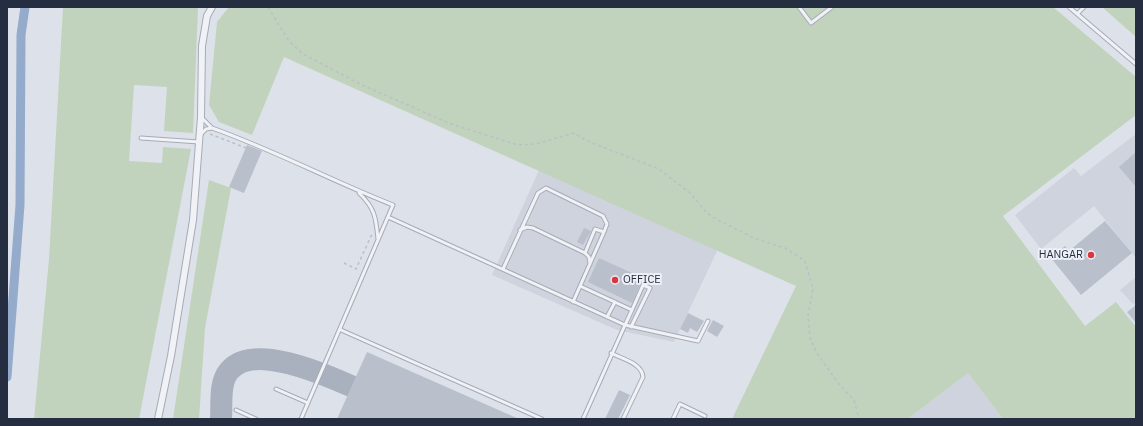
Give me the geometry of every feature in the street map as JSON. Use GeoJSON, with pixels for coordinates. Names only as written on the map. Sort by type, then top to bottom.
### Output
{"type":"FeatureCollection","features":[{"type":"Feature","properties":{"kind":"street"},"geometry":{"type":"LineString","coordinates":[[158,419],[171,356],[193,220],[201,136],[202,46],[208,16],[212,7]]}},
{"type":"Feature","properties":{"kind":"lane"},"geometry":{"type":"LineString","coordinates":[[799,7],[811,23],[832,7]]}},
{"type":"Feature","properties":{"kind":"lane"},"geometry":{"type":"LineString","coordinates":[[1069,7],[1136,64]]}},
{"type":"Feature","properties":{"kind":"lane"},"geometry":{"type":"LineString","coordinates":[[1077,14],[1084,7]]}},
{"type":"Feature","properties":{"kind":"lane"},"geometry":{"type":"LineString","coordinates":[[201,117],[205,123],[212,128],[249,141],[358,191],[393,205],[302,419]]}},
{"type":"Feature","properties":{"kind":"lane"},"geometry":{"type":"LineString","coordinates":[[141,138],[201,136],[212,128]]}},
{"type":"Feature","properties":{"kind":"lane"},"geometry":{"type":"LineString","coordinates":[[503,269],[538,193],[546,188],[551,189],[603,216],[607,224],[573,302]]}},
{"type":"Feature","properties":{"kind":"lane"},"geometry":{"type":"LineString","coordinates":[[358,191],[370,203],[376,218],[378,240]]}},
{"type":"Feature","properties":{"kind":"lane"},"geometry":{"type":"LineString","coordinates":[[388,217],[625,325],[698,341],[708,321]]}},
{"type":"Feature","properties":{"kind":"lane"},"geometry":{"type":"LineString","coordinates":[[520,230],[527,227],[533,228],[585,253],[589,257],[590,264]]}},
{"type":"Feature","properties":{"kind":"lane"},"geometry":{"type":"LineString","coordinates":[[585,253],[596,229],[604,232]]}},
{"type":"Feature","properties":{"kind":"lane"},"geometry":{"type":"LineString","coordinates":[[580,286],[632,310]]}},
{"type":"Feature","properties":{"kind":"lane"},"geometry":{"type":"LineString","coordinates":[[582,419],[643,286],[650,288],[632,326]]}},
{"type":"Feature","properties":{"kind":"lane"},"geometry":{"type":"LineString","coordinates":[[608,317],[615,302]]}},
{"type":"Feature","properties":{"kind":"lane"},"geometry":{"type":"LineString","coordinates":[[340,330],[542,419]]}},
{"type":"Feature","properties":{"kind":"lane"},"geometry":{"type":"LineString","coordinates":[[611,353],[638,366],[642,371],[643,377],[623,419]]}},
{"type":"Feature","properties":{"kind":"lane"},"geometry":{"type":"LineString","coordinates":[[276,389],[308,403]]}},
{"type":"Feature","properties":{"kind":"lane"},"geometry":{"type":"LineString","coordinates":[[673,419],[680,404],[705,416]]}},
{"type":"Feature","properties":{"kind":"lane"},"geometry":{"type":"LineString","coordinates":[[236,410],[256,419]]}},
{"type":"Feature","properties":{"kind":"path"},"geometry":{"type":"LineString","coordinates":[[268,7],[289,41],[303,54],[360,84],[451,124],[518,145],[536,144],[574,133],[585,140],[659,169],[690,194],[706,212],[714,218],[756,239],[785,248],[796,254],[806,261],[813,289],[808,316],[810,338],[818,355],[839,384],[854,400],[859,419]]}},
{"type":"Feature","properties":{"kind":"path"},"geometry":{"type":"LineString","coordinates":[[201,136],[246,148]]}},
{"type":"Feature","properties":{"kind":"path"},"geometry":{"type":"LineString","coordinates":[[344,262],[356,269],[374,230]]}},
{"type":"Feature","properties":{"kind":"shaded area"},"geometry":{"type":"Polygon","coordinates":[[[1136,134],[1136,258],[1094,206],[1041,249],[1015,215],[1074,168],[1081,176],[1136,134]]]}},
{"type":"Feature","properties":{"kind":"shaded area"},"geometry":{"type":"Polygon","coordinates":[[[539,170],[718,249],[674,342],[617,330],[492,275],[539,170]]]}},
{"type":"Feature","properties":{"kind":"shaded area"},"geometry":{"type":"Polygon","coordinates":[[[1136,277],[1136,302],[1133,304],[1120,290],[1136,277]]]}},
{"type":"Feature","properties":{"kind":"shaded area"},"geometry":{"type":"Polygon","coordinates":[[[968,373],[1003,419],[908,419],[968,373]]]}},
{"type":"Feature","properties":{"kind":"green space"},"geometry":{"type":"Polygon","coordinates":[[[63,7],[198,7],[193,133],[164,131],[167,87],[134,85],[129,161],[162,163],[163,147],[191,149],[139,419],[34,419],[49,259],[63,7]]]}},
{"type":"Feature","properties":{"kind":"green space"},"geometry":{"type":"Polygon","coordinates":[[[229,7],[1053,7],[1136,77],[1136,115],[1003,216],[1085,326],[1116,302],[1136,327],[1136,419],[1003,419],[968,373],[908,419],[732,419],[796,286],[284,57],[252,135],[219,122],[209,105],[217,22],[229,7]]]}},
{"type":"Feature","properties":{"kind":"green space"},"geometry":{"type":"Polygon","coordinates":[[[1102,7],[1133,7],[1136,9],[1136,37],[1102,7]]]}},
{"type":"Feature","properties":{"kind":"green space"},"geometry":{"type":"Polygon","coordinates":[[[209,180],[231,188],[205,328],[199,419],[173,419],[209,180]]]}},
{"type":"Feature","properties":{"kind":"building"},"geometry":{"type":"Polygon","coordinates":[[[247,145],[262,151],[244,193],[229,187],[247,145]]]}},
{"type":"Feature","properties":{"kind":"building"},"geometry":{"type":"Polygon","coordinates":[[[1136,152],[1136,187],[1119,167],[1136,152]]]}},
{"type":"Feature","properties":{"kind":"building","name":"HANGAR"},"geometry":{"type":"Polygon","coordinates":[[[1105,221],[1132,253],[1081,295],[1051,258],[1065,246],[1069,251],[1105,221]]]}},
{"type":"Feature","properties":{"kind":"building"},"geometry":{"type":"Polygon","coordinates":[[[584,228],[591,231],[583,245],[577,242],[584,228]]]}},
{"type":"Feature","properties":{"kind":"building","name":"OFFICE"},"geometry":{"type":"Polygon","coordinates":[[[599,258],[643,278],[632,303],[588,282],[599,258]]]}},
{"type":"Feature","properties":{"kind":"building"},"geometry":{"type":"Polygon","coordinates":[[[1136,305],[1136,323],[1127,312],[1136,305]]]}},
{"type":"Feature","properties":{"kind":"building"},"geometry":{"type":"Polygon","coordinates":[[[688,313],[704,321],[697,332],[690,328],[688,333],[680,329],[688,313]]]}},
{"type":"Feature","properties":{"kind":"building"},"geometry":{"type":"Polygon","coordinates":[[[713,320],[724,326],[717,337],[707,331],[713,320]]]}},
{"type":"Feature","properties":{"kind":"building"},"geometry":{"type":"Polygon","coordinates":[[[367,352],[519,419],[337,419],[367,352]]]}},
{"type":"Feature","properties":{"kind":"building"},"geometry":{"type":"Polygon","coordinates":[[[619,390],[630,395],[618,419],[605,419],[619,390]]]}},
{"type":"Feature","properties":{"kind":"waterway"},"geometry":{"type":"LineString","coordinates":[[7,377],[20,205],[21,35],[25,7]]}},
{"type":"Feature","properties":{"kind":"taxiway"},"geometry":{"type":"LineString","coordinates":[[221,419],[222,388],[226,376],[229,371],[240,363],[254,359],[271,360],[307,368],[351,386]]}},
{"type":"Feature","properties":{"kind":"place","name":"HANGAR"},"geometry":{"type":"Point","coordinates":[1091,255]}},
{"type":"Feature","properties":{"kind":"place","name":"OFFICE"},"geometry":{"type":"Point","coordinates":[615,280]}}]}
